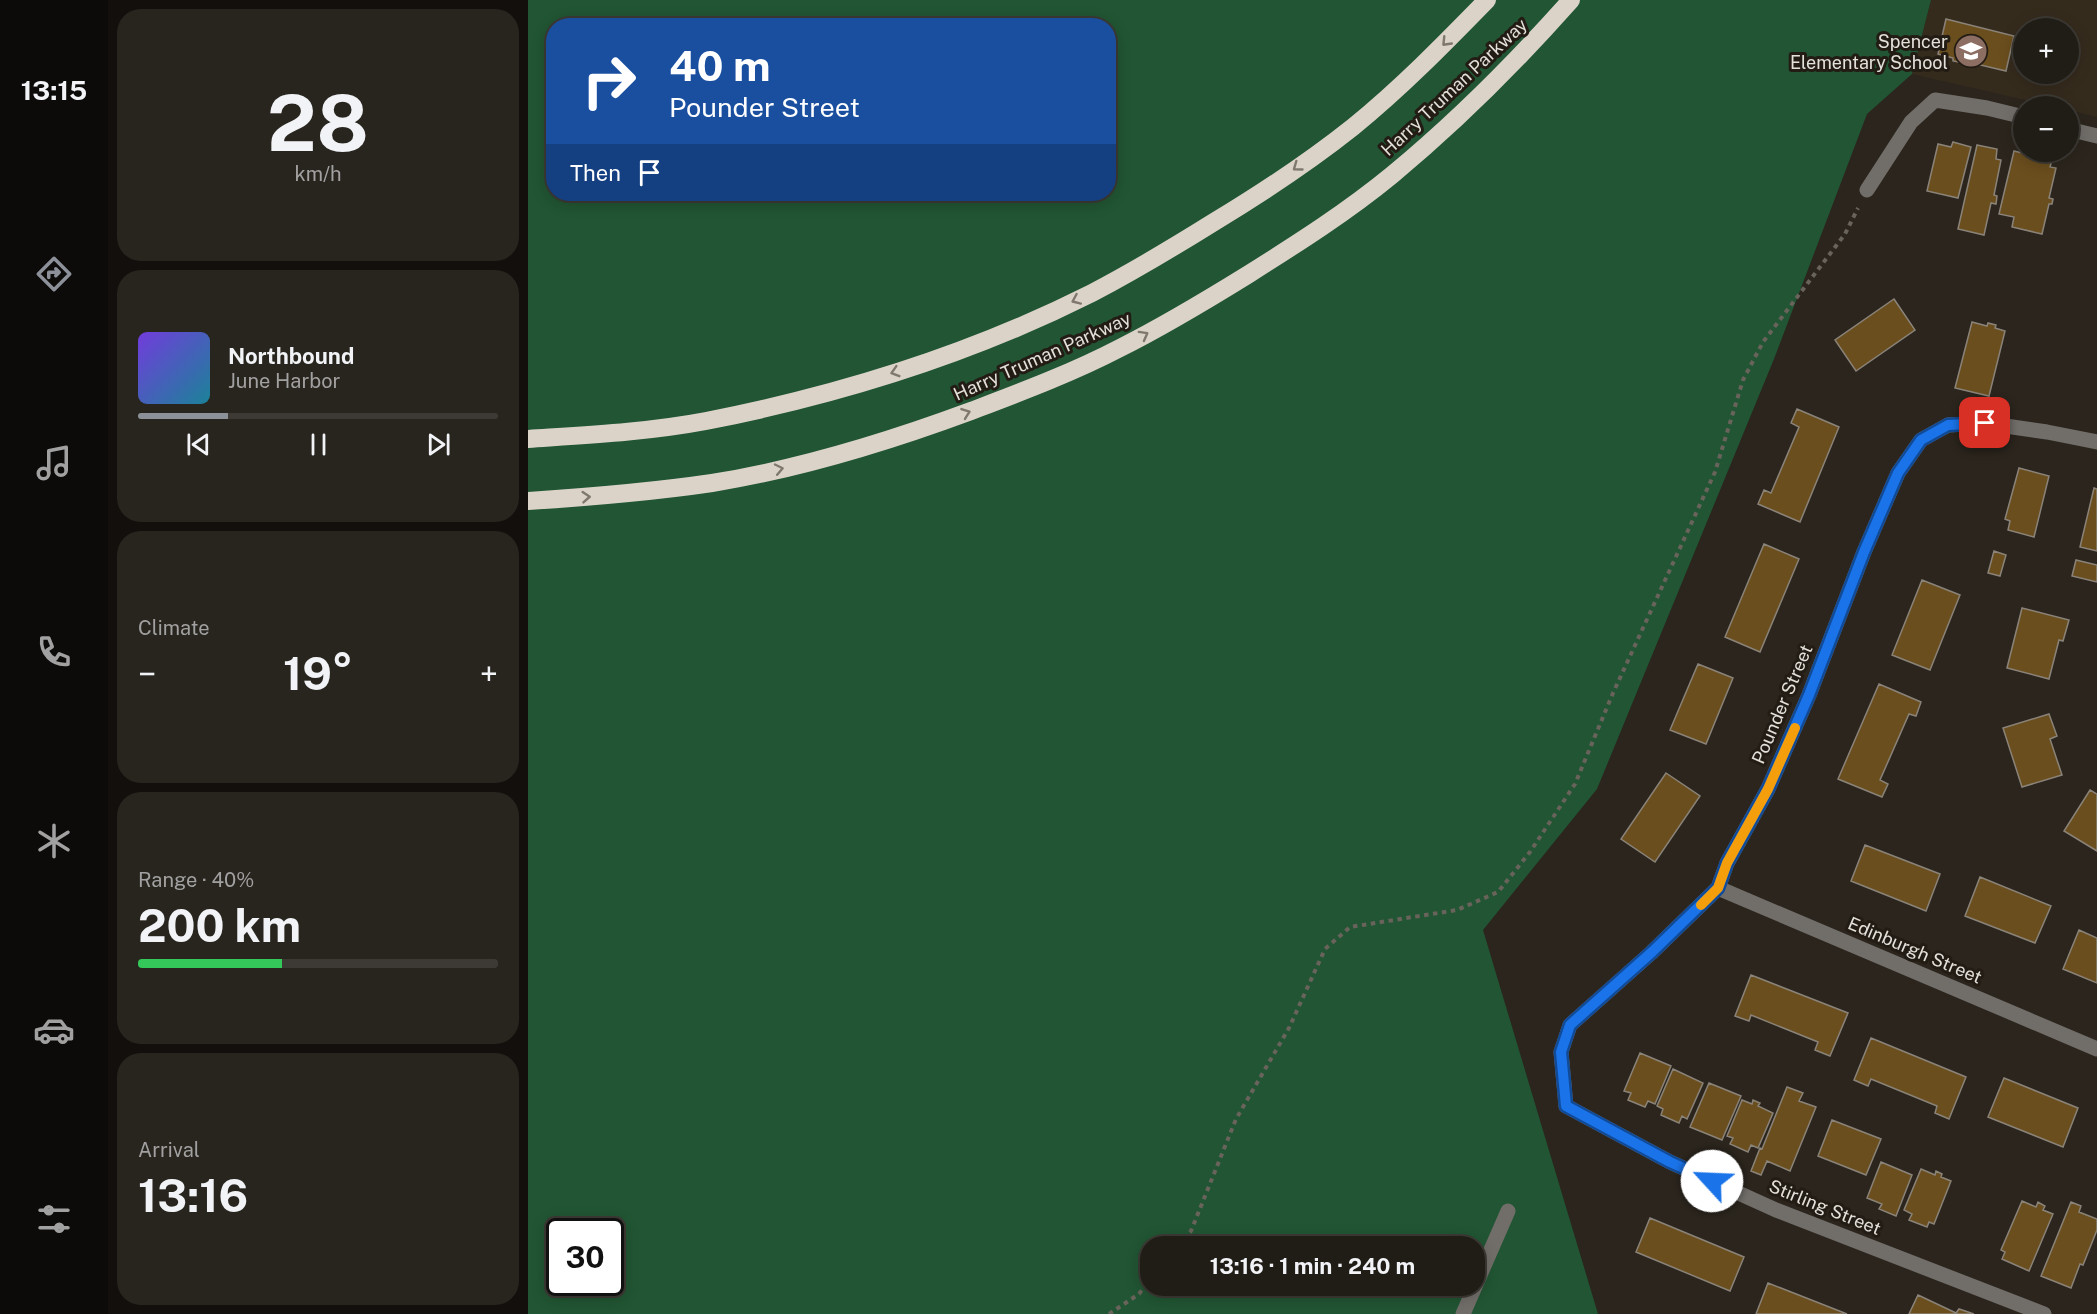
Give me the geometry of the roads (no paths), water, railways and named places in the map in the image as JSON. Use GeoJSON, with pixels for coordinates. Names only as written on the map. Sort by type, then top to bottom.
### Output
{"type":"FeatureCollection","features":[{"type":"Feature","properties":{"kind":"highway","name":"Harry Truman Parkway"},"geometry":{"type":"LineString","coordinates":[[528,439],[602,434],[703,421],[804,399],[901,370],[997,335],[1091,293],[1268,189],[1352,127],[1429,60],[1487,0]]}},
{"type":"Feature","properties":{"kind":"highway","name":"Harry Truman Parkway"},"geometry":{"type":"LineString","coordinates":[[528,501],[609,495],[714,483],[820,460],[932,426],[1020,393],[1119,349],[1213,296],[1293,247],[1391,176],[1472,105],[1572,0]]}},
{"type":"Feature","properties":{"kind":"street"},"geometry":{"type":"LineString","coordinates":[[1867,190],[1911,122],[1935,100],[2013,114]]}},
{"type":"Feature","properties":{"kind":"street"},"geometry":{"type":"LineString","coordinates":[[2079,132],[2097,136]]}},
{"type":"Feature","properties":{"kind":"street","name":"Pounder Street"},"geometry":{"type":"LineString","coordinates":[[1566,1106],[1561,1052],[1570,1025],[1652,952],[1718,888],[1727,863],[1768,789],[1804,706],[1864,552],[1898,473],[1921,440],[1948,425],[1985,423],[2097,442]]}},
{"type":"Feature","properties":{"kind":"street","name":"Edinburgh Street"},"geometry":{"type":"LineString","coordinates":[[1718,888],[2097,1048]]}},
{"type":"Feature","properties":{"kind":"street","name":"Stirling Street"},"geometry":{"type":"LineString","coordinates":[[1566,1106],[1670,1162],[1776,1210],[2044,1314]]}},
{"type":"Feature","properties":{"kind":"street"},"geometry":{"type":"LineString","coordinates":[[1463,1314],[1508,1211]]}},
{"type":"Feature","properties":{"kind":"place","name":"Spencer Elementary School"},"geometry":{"type":"Point","coordinates":[1971,51]}}]}
